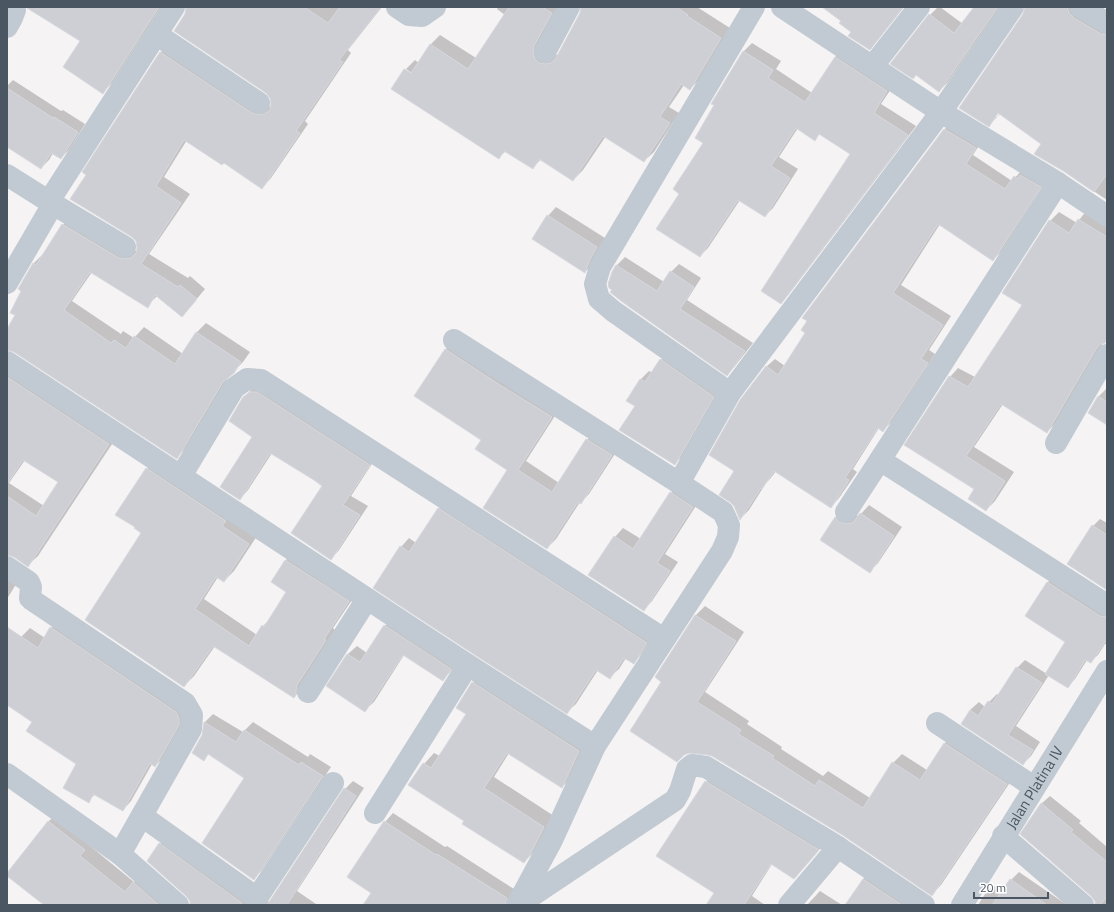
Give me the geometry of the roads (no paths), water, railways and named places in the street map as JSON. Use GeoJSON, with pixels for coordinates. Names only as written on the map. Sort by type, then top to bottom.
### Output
{"type":"FeatureCollection","features":[{"type":"Feature","properties":{"kind":"street"},"geometry":{"type":"LineString","coordinates":[[7,27],[15,10],[13,7]]}},
{"type":"Feature","properties":{"kind":"street"},"geometry":{"type":"LineString","coordinates":[[7,283],[52,198],[174,7]]}},
{"type":"Feature","properties":{"kind":"street"},"geometry":{"type":"LineString","coordinates":[[397,7],[409,15],[422,16],[435,7]]}},
{"type":"Feature","properties":{"kind":"street"},"geometry":{"type":"LineString","coordinates":[[545,52],[569,7]]}},
{"type":"Feature","properties":{"kind":"street"},"geometry":{"type":"LineString","coordinates":[[730,393],[599,300],[595,284],[600,267],[754,7]]}},
{"type":"Feature","properties":{"kind":"street"},"geometry":{"type":"LineString","coordinates":[[782,7],[941,112],[1058,183],[1107,216]]}},
{"type":"Feature","properties":{"kind":"street"},"geometry":{"type":"LineString","coordinates":[[872,67],[919,7]]}},
{"type":"Feature","properties":{"kind":"street"},"geometry":{"type":"LineString","coordinates":[[679,483],[730,393],[941,112],[1013,7]]}},
{"type":"Feature","properties":{"kind":"street"},"geometry":{"type":"LineString","coordinates":[[1080,7],[1107,23]]}},
{"type":"Feature","properties":{"kind":"street"},"geometry":{"type":"LineString","coordinates":[[156,34],[259,103]]}},
{"type":"Feature","properties":{"kind":"street"},"geometry":{"type":"LineString","coordinates":[[16,172],[125,247]]}},
{"type":"Feature","properties":{"kind":"street"},"geometry":{"type":"LineString","coordinates":[[846,512],[1058,183]]}},
{"type":"Feature","properties":{"kind":"street"},"geometry":{"type":"LineString","coordinates":[[454,340],[679,483],[722,512],[729,525],[728,537],[722,551],[595,746],[552,840],[518,905]]}},
{"type":"Feature","properties":{"kind":"street"},"geometry":{"type":"LineString","coordinates":[[1056,443],[1107,355]]}},
{"type":"Feature","properties":{"kind":"street"},"geometry":{"type":"LineString","coordinates":[[7,362],[468,665],[595,746]]}},
{"type":"Feature","properties":{"kind":"street"},"geometry":{"type":"LineString","coordinates":[[181,476],[234,388],[247,380],[261,380],[664,639]]}},
{"type":"Feature","properties":{"kind":"street"},"geometry":{"type":"LineString","coordinates":[[880,460],[1107,605]]}},
{"type":"Feature","properties":{"kind":"street"},"geometry":{"type":"LineString","coordinates":[[7,567],[29,582],[31,587],[30,598],[32,600],[185,703],[192,715],[191,729],[120,854]]}},
{"type":"Feature","properties":{"kind":"street"},"geometry":{"type":"LineString","coordinates":[[308,692],[367,598]]}},
{"type":"Feature","properties":{"kind":"street"},"geometry":{"type":"LineString","coordinates":[[375,813],[468,665]]}},
{"type":"Feature","properties":{"kind":"street","name":"Jalan Platina IV"},"geometry":{"type":"LineString","coordinates":[[962,905],[1003,836],[1107,671]]}},
{"type":"Feature","properties":{"kind":"street"},"geometry":{"type":"LineString","coordinates":[[937,723],[1034,787]]}},
{"type":"Feature","properties":{"kind":"street"},"geometry":{"type":"LineString","coordinates":[[518,905],[675,800],[680,791],[687,769],[692,765],[706,767],[838,847],[924,905]]}},
{"type":"Feature","properties":{"kind":"street"},"geometry":{"type":"LineString","coordinates":[[7,774],[120,854],[176,904]]}},
{"type":"Feature","properties":{"kind":"street"},"geometry":{"type":"LineString","coordinates":[[142,816],[257,898],[333,783]]}},
{"type":"Feature","properties":{"kind":"street"},"geometry":{"type":"LineString","coordinates":[[1003,836],[1083,905]]}},
{"type":"Feature","properties":{"kind":"street"},"geometry":{"type":"LineString","coordinates":[[789,905],[838,847]]}}]}
